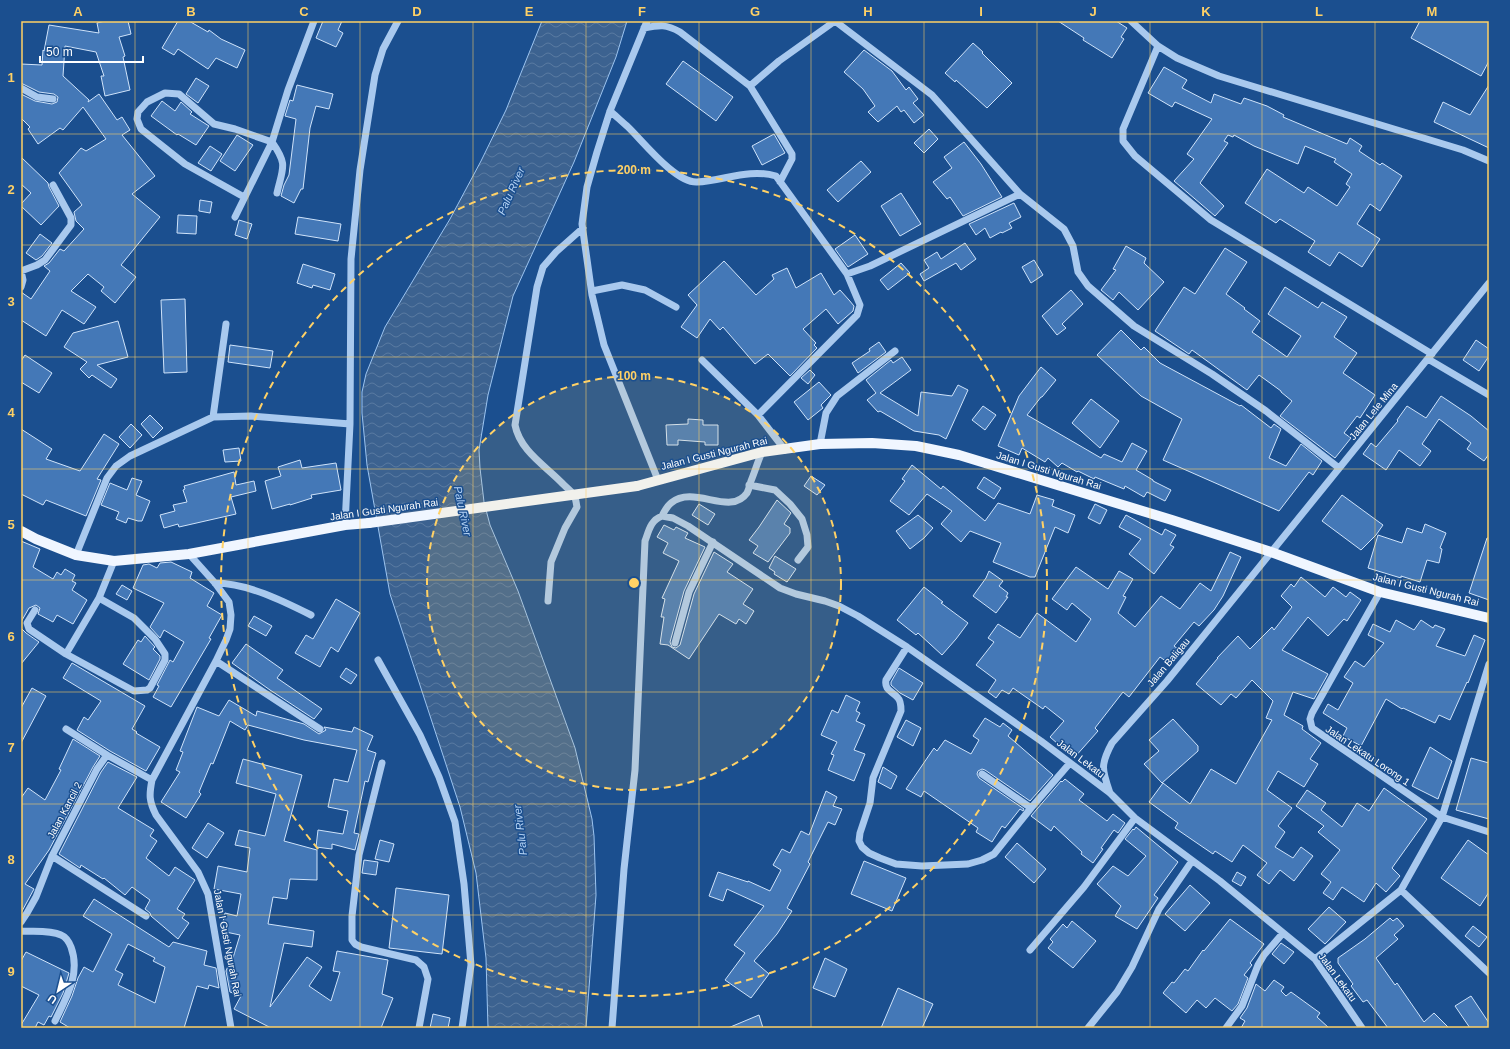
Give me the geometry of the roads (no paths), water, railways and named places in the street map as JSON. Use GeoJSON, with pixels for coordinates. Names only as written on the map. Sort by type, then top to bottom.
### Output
{"type":"FeatureCollection","features":[{"type":"Feature","properties":{"kind":"main road","name":"Jalan I Gusti Ngurah Rai"},"geometry":{"type":"LineString","coordinates":[[21,531],[36,539],[76,555],[114,561],[189,554],[345,525],[637,486],[762,452],[820,444],[872,443],[916,446],[958,455],[1271,552],[1380,592],[1489,618]]}},
{"type":"Feature","properties":{"kind":"street"},"geometry":{"type":"LineString","coordinates":[[235,217],[272,142],[288,90],[314,21]]}},
{"type":"Feature","properties":{"kind":"street"},"geometry":{"type":"LineString","coordinates":[[345,525],[350,424],[351,259],[360,170],[375,76],[383,49],[398,21]]}},
{"type":"Feature","properties":{"kind":"street"},"geometry":{"type":"LineString","coordinates":[[750,86],[779,61],[835,21],[932,95],[1020,194],[1064,229],[1073,246],[1078,272],[1088,286],[1134,326],[1212,374],[1266,411],[1339,468]]}},
{"type":"Feature","properties":{"kind":"street"},"geometry":{"type":"LineString","coordinates":[[1131,21],[1158,46],[1191,64],[1220,76],[1463,150],[1489,161]]}},
{"type":"Feature","properties":{"kind":"street"},"geometry":{"type":"LineString","coordinates":[[658,480],[604,345],[592,291],[582,224],[585,198],[591,171],[610,112],[645,24],[670,26],[750,86],[792,154],[792,159],[780,182]]}},
{"type":"Feature","properties":{"kind":"street"},"geometry":{"type":"LineString","coordinates":[[1158,46],[1123,129],[1123,141],[1135,156],[1211,220],[1430,356],[1489,395]]}},
{"type":"Feature","properties":{"kind":"street"},"geometry":{"type":"LineString","coordinates":[[21,88],[37,97],[53,99]]}},
{"type":"Feature","properties":{"kind":"street"},"geometry":{"type":"LineString","coordinates":[[244,197],[185,164],[141,129],[137,119],[138,112],[147,102],[165,93],[179,94],[214,124],[235,129],[272,142],[282,157],[283,163],[277,193]]}},
{"type":"Feature","properties":{"kind":"street"},"geometry":{"type":"LineString","coordinates":[[610,112],[666,165],[678,175],[688,180],[697,182],[750,173],[766,173],[776,176],[847,274],[860,305],[857,315],[758,415]]}},
{"type":"Feature","properties":{"kind":"street"},"geometry":{"type":"LineString","coordinates":[[21,287],[23,280],[21,271],[37,265],[45,260],[71,225],[71,218],[53,186]]}},
{"type":"Feature","properties":{"kind":"street"},"geometry":{"type":"LineString","coordinates":[[847,274],[870,266],[1020,194]]}},
{"type":"Feature","properties":{"kind":"street"},"geometry":{"type":"LineString","coordinates":[[548,600],[551,562],[565,528],[577,507],[574,495],[523,445],[516,434],[515,425],[537,287],[543,267],[556,252],[583,228]]}},
{"type":"Feature","properties":{"kind":"street","name":"Jalan Lele Mina"},"geometry":{"type":"LineString","coordinates":[[1271,552],[1489,283]]}},
{"type":"Feature","properties":{"kind":"street"},"geometry":{"type":"LineString","coordinates":[[592,291],[622,285],[645,290],[676,307]]}},
{"type":"Feature","properties":{"kind":"street"},"geometry":{"type":"LineString","coordinates":[[213,417],[226,324]]}},
{"type":"Feature","properties":{"kind":"street"},"geometry":{"type":"LineString","coordinates":[[820,444],[826,413],[837,396],[895,351]]}},
{"type":"Feature","properties":{"kind":"street"},"geometry":{"type":"LineString","coordinates":[[702,360],[758,415],[785,450]]}},
{"type":"Feature","properties":{"kind":"street"},"geometry":{"type":"LineString","coordinates":[[76,555],[107,478],[116,466],[130,456],[213,417],[251,416],[350,424]]}},
{"type":"Feature","properties":{"kind":"street"},"geometry":{"type":"LineString","coordinates":[[612,1028],[624,869],[635,770],[645,540],[654,521],[662,516],[670,504],[685,497],[706,498],[725,503],[740,499],[747,493],[762,452]]}},
{"type":"Feature","properties":{"kind":"street"},"geometry":{"type":"LineString","coordinates":[[750,485],[775,490],[790,504],[802,519],[807,535],[808,546],[798,560]]}},
{"type":"Feature","properties":{"kind":"street","name":"Jalan Lekatu"},"geometry":{"type":"LineString","coordinates":[[662,516],[678,520],[780,588],[839,606],[907,647],[1070,763],[1110,793],[1135,818],[1192,861],[1315,959],[1362,1028]]}},
{"type":"Feature","properties":{"kind":"street"},"geometry":{"type":"LineString","coordinates":[[675,643],[689,592],[712,542]]}},
{"type":"Feature","properties":{"kind":"street","name":"Jalan Baligau"},"geometry":{"type":"LineString","coordinates":[[1110,793],[1104,776],[1103,766],[1106,755],[1112,743],[1167,681],[1271,552]]}},
{"type":"Feature","properties":{"kind":"street","name":"Jalan I Gusti Ngurah Rai"},"geometry":{"type":"LineString","coordinates":[[189,554],[215,583],[229,602],[231,615],[230,629],[216,661],[152,780],[149,796],[151,805],[156,815],[198,872],[208,894],[231,1028]]}},
{"type":"Feature","properties":{"kind":"street"},"geometry":{"type":"LineString","coordinates":[[66,654],[99,598],[114,561]]}},
{"type":"Feature","properties":{"kind":"street"},"geometry":{"type":"LineString","coordinates":[[215,583],[239,585],[291,605],[311,615]]}},
{"type":"Feature","properties":{"kind":"street","name":"Jalan Lekatu Lorong 1"},"geometry":{"type":"LineString","coordinates":[[1380,592],[1312,713],[1310,719],[1311,724],[1316,732],[1442,816],[1489,832]]}},
{"type":"Feature","properties":{"kind":"street"},"geometry":{"type":"LineString","coordinates":[[35,610],[27,622],[29,629],[66,654],[134,691],[147,690],[150,688],[166,660],[165,654],[155,639],[134,618],[99,598]]}},
{"type":"Feature","properties":{"kind":"street"},"geometry":{"type":"LineString","coordinates":[[907,647],[886,680],[886,687],[898,696],[901,710],[872,778],[870,803],[860,833],[862,847],[869,853],[896,864],[922,866],[968,864],[982,860],[994,854],[1070,763]]}},
{"type":"Feature","properties":{"kind":"street"},"geometry":{"type":"LineString","coordinates":[[378,660],[420,735],[439,777],[455,822],[464,884],[471,964],[462,1028]]}},
{"type":"Feature","properties":{"kind":"street"},"geometry":{"type":"LineString","coordinates":[[216,661],[320,729]]}},
{"type":"Feature","properties":{"kind":"street"},"geometry":{"type":"LineString","coordinates":[[1315,959],[1401,890],[1442,816],[1489,664]]}},
{"type":"Feature","properties":{"kind":"street"},"geometry":{"type":"LineString","coordinates":[[66,729],[107,755],[152,780]]}},
{"type":"Feature","properties":{"kind":"street","name":"Jalan Kancil 2"},"geometry":{"type":"LineString","coordinates":[[21,922],[36,897],[52,856],[97,769],[107,755]]}},
{"type":"Feature","properties":{"kind":"street"},"geometry":{"type":"LineString","coordinates":[[382,763],[359,855],[352,916],[352,940],[355,944],[361,947],[416,960],[422,964],[428,979],[419,1028]]}},
{"type":"Feature","properties":{"kind":"street"},"geometry":{"type":"LineString","coordinates":[[982,774],[1031,808]]}},
{"type":"Feature","properties":{"kind":"street"},"geometry":{"type":"LineString","coordinates":[[1030,950],[1084,886],[1135,818]]}},
{"type":"Feature","properties":{"kind":"street"},"geometry":{"type":"LineString","coordinates":[[52,856],[146,916]]}},
{"type":"Feature","properties":{"kind":"street"},"geometry":{"type":"LineString","coordinates":[[1088,1028],[1125,980],[1159,909],[1192,861]]}},
{"type":"Feature","properties":{"kind":"street"},"geometry":{"type":"LineString","coordinates":[[1401,890],[1489,973]]}},
{"type":"Feature","properties":{"kind":"street"},"geometry":{"type":"LineString","coordinates":[[21,931],[61,935],[66,938],[71,948],[74,956],[72,984],[55,1021]]}},
{"type":"Feature","properties":{"kind":"street"},"geometry":{"type":"LineString","coordinates":[[1226,1028],[1242,1006],[1258,965],[1264,955],[1283,934]]}},
{"type":"Feature","properties":{"kind":"water","name":"Palu River"},"geometry":{"type":"Polygon","coordinates":[[[542,21],[627,21],[616,57],[574,162],[513,296],[488,395],[479,450],[480,468],[484,502],[490,525],[518,591],[575,748],[592,819],[596,895],[586,1028],[488,1028],[486,958],[476,873],[460,807],[390,594],[367,465],[362,413],[362,392],[366,374],[385,327],[450,219],[481,161],[506,110],[542,21]]]}}]}
